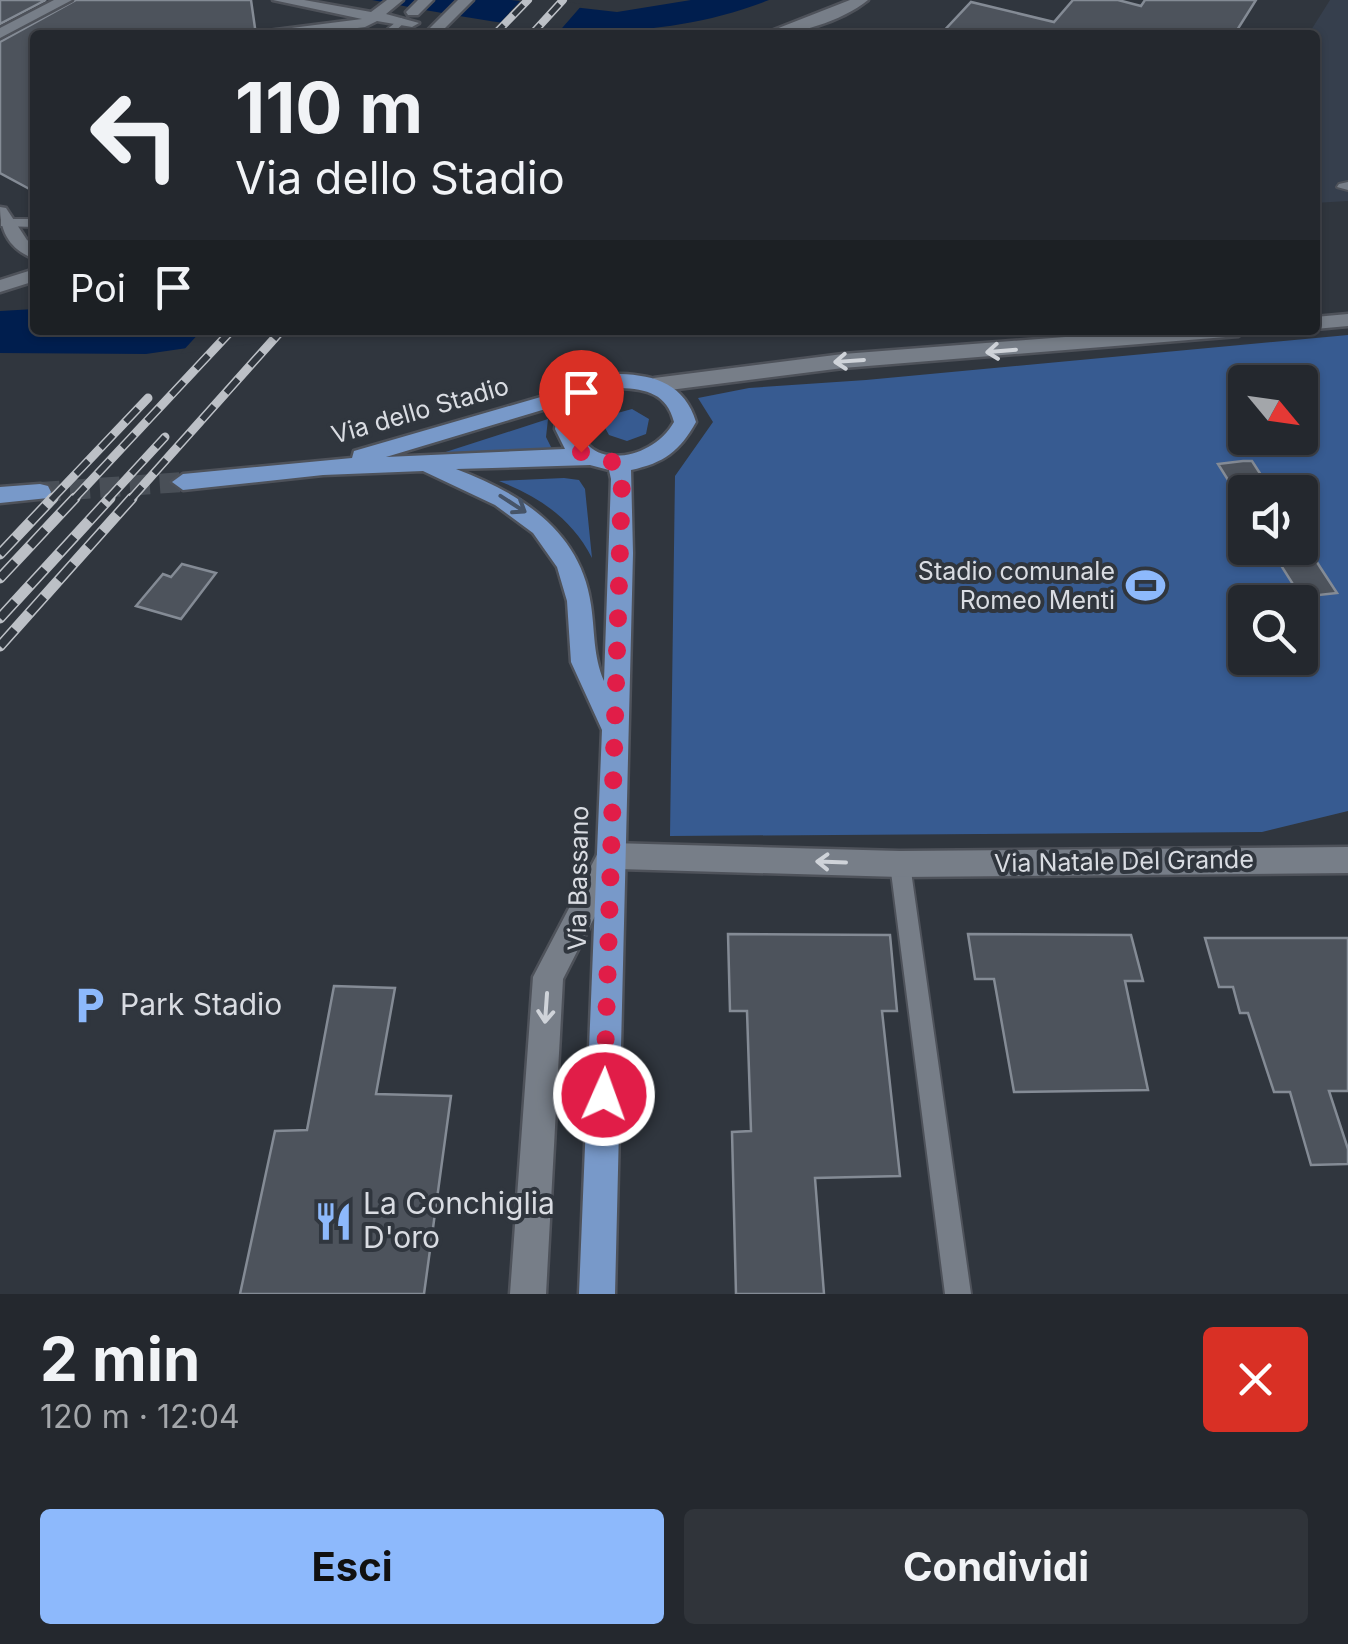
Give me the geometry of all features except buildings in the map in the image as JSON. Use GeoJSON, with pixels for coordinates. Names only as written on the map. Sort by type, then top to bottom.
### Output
{"type":"FeatureCollection","features":[{"type":"Feature","properties":{"kind":"main road","name":"Via dello Stadio"},"geometry":{"type":"LineString","coordinates":[[323,467],[620,381],[654,385]]}},
{"type":"Feature","properties":{"kind":"main road"},"geometry":{"type":"LineString","coordinates":[[619,464],[662,454],[681,434],[683,411],[677,400],[654,385]]}},
{"type":"Feature","properties":{"kind":"main road"},"geometry":{"type":"LineString","coordinates":[[588,456],[571,442],[564,419],[568,408],[589,389]]}},
{"type":"Feature","properties":{"kind":"main road","name":"Via dello Stadio"},"geometry":{"type":"LineString","coordinates":[[183,482],[323,467],[424,466],[588,456],[619,464]]}},
{"type":"Feature","properties":{"kind":"main road","name":"Via Bassano"},"geometry":{"type":"LineString","coordinates":[[598,1294],[622,480],[619,464]]}},
{"type":"Feature","properties":{"kind":"main road"},"geometry":{"type":"LineString","coordinates":[[424,466],[505,497],[547,534],[566,561],[578,595],[584,661],[615,730]]}},
{"type":"Feature","properties":{"kind":"main road"},"geometry":{"type":"LineString","coordinates":[[0,496],[40,492]]}},
{"type":"Feature","properties":{"kind":"street"},"geometry":{"type":"LineString","coordinates":[[0,34],[65,0]]}},
{"type":"Feature","properties":{"kind":"street"},"geometry":{"type":"LineString","coordinates":[[280,0],[410,23],[426,0]]}},
{"type":"Feature","properties":{"kind":"street"},"geometry":{"type":"LineString","coordinates":[[308,30],[365,23],[396,0]]}},
{"type":"Feature","properties":{"kind":"street"},"geometry":{"type":"LineString","coordinates":[[435,30],[466,0]]}},
{"type":"Feature","properties":{"kind":"street"},"geometry":{"type":"LineString","coordinates":[[784,30],[834,14],[861,0]]}},
{"type":"Feature","properties":{"kind":"street"},"geometry":{"type":"LineString","coordinates":[[2,220],[30,250]]}},
{"type":"Feature","properties":{"kind":"street"},"geometry":{"type":"LineString","coordinates":[[0,286],[30,277]]}},
{"type":"Feature","properties":{"kind":"street"},"geometry":{"type":"LineString","coordinates":[[1320,323],[1348,320]]}},
{"type":"Feature","properties":{"kind":"street","name":"Via dello Stadio"},"geometry":{"type":"LineString","coordinates":[[654,385],[843,360],[1172,335]]}},
{"type":"Feature","properties":{"kind":"street"},"geometry":{"type":"LineString","coordinates":[[528,1294],[548,977],[612,856]]}},
{"type":"Feature","properties":{"kind":"street","name":"Via Natale Del Grande"},"geometry":{"type":"LineString","coordinates":[[612,856],[900,864],[1348,860]]}},
{"type":"Feature","properties":{"kind":"lane"},"geometry":{"type":"LineString","coordinates":[[2,220],[30,223]]}},
{"type":"Feature","properties":{"kind":"lane"},"geometry":{"type":"LineString","coordinates":[[900,864],[958,1294]]}},
{"type":"Feature","properties":{"kind":"shaded area"},"geometry":{"type":"Polygon","coordinates":[[[372,0],[511,0],[617,12],[691,0],[769,0],[668,26],[571,30],[372,0]]]}},
{"type":"Feature","properties":{"kind":"shaded area"},"geometry":{"type":"Polygon","coordinates":[[[1330,0],[1348,0],[1348,201],[1320,203],[1320,30],[1311,30],[1330,0]]]}},
{"type":"Feature","properties":{"kind":"shaded area"},"geometry":{"type":"Polygon","coordinates":[[[30,309],[30,335],[277,335],[146,354],[0,353],[0,311],[30,309]]]}},
{"type":"Feature","properties":{"kind":"shaded area"},"geometry":{"type":"Polygon","coordinates":[[[1348,335],[1348,811],[1262,832],[670,836],[675,476],[713,422],[698,398],[749,388],[1348,335]]]}},
{"type":"Feature","properties":{"kind":"shaded area"},"geometry":{"type":"Polygon","coordinates":[[[632,409],[649,419],[646,434],[627,441],[609,435],[604,426],[610,415],[632,409]]]}},
{"type":"Feature","properties":{"kind":"shaded area"},"geometry":{"type":"Polygon","coordinates":[[[548,419],[546,437],[553,451],[427,458],[548,419]]]}},
{"type":"Feature","properties":{"kind":"shaded area"},"geometry":{"type":"Polygon","coordinates":[[[579,480],[585,489],[592,558],[575,532],[553,511],[499,481],[579,480]]]}},
{"type":"Feature","properties":{"kind":"pier"},"geometry":{"type":"Polygon","coordinates":[[[521,0],[583,4],[560,30],[496,27],[521,0]]]}},
{"type":"Feature","properties":{"kind":"pier"},"geometry":{"type":"Polygon","coordinates":[[[197,335],[295,335],[292,338],[180,354],[197,335]]]}},
{"type":"Feature","properties":{"kind":"tunnel"},"geometry":{"type":"LineString","coordinates":[[40,492],[183,482]]}},
{"type":"Feature","properties":{"kind":"railway"},"geometry":{"type":"LineString","coordinates":[[499,30],[528,0]]}},
{"type":"Feature","properties":{"kind":"railway"},"geometry":{"type":"LineString","coordinates":[[536,30],[563,0]]}},
{"type":"Feature","properties":{"kind":"railway"},"geometry":{"type":"LineString","coordinates":[[73,500],[227,335]]}},
{"type":"Feature","properties":{"kind":"railway"},"geometry":{"type":"LineString","coordinates":[[130,500],[278,335]]}},
{"type":"Feature","properties":{"kind":"railway"},"geometry":{"type":"LineString","coordinates":[[51,500],[148,398]]}},
{"type":"Feature","properties":{"kind":"railway"},"geometry":{"type":"LineString","coordinates":[[107,500],[165,437]]}},
{"type":"Feature","properties":{"kind":"railway"},"geometry":{"type":"LineString","coordinates":[[0,554],[53,498]]}},
{"type":"Feature","properties":{"kind":"railway"},"geometry":{"type":"LineString","coordinates":[[0,578],[75,498]]}},
{"type":"Feature","properties":{"kind":"railway"},"geometry":{"type":"LineString","coordinates":[[0,618],[110,498]]}},
{"type":"Feature","properties":{"kind":"railway"},"geometry":{"type":"LineString","coordinates":[[0,646],[132,498]]}},
{"type":"Feature","properties":{"kind":"place","name":"Stadio comunale Romeo Menti"},"geometry":{"type":"Point","coordinates":[1145,585]}},
{"type":"Feature","properties":{"kind":"place","name":"Park Stadio"},"geometry":{"type":"Point","coordinates":[90,1005]}},
{"type":"Feature","properties":{"kind":"place","name":"La Conchiglia D'oro"},"geometry":{"type":"Point","coordinates":[333,1221]}},
{"type":"Feature","properties":{"kind":"route"},"geometry":{"type":"LineString","coordinates":[[581,452],[619,464],[622,480],[604,1095]]}}]}
